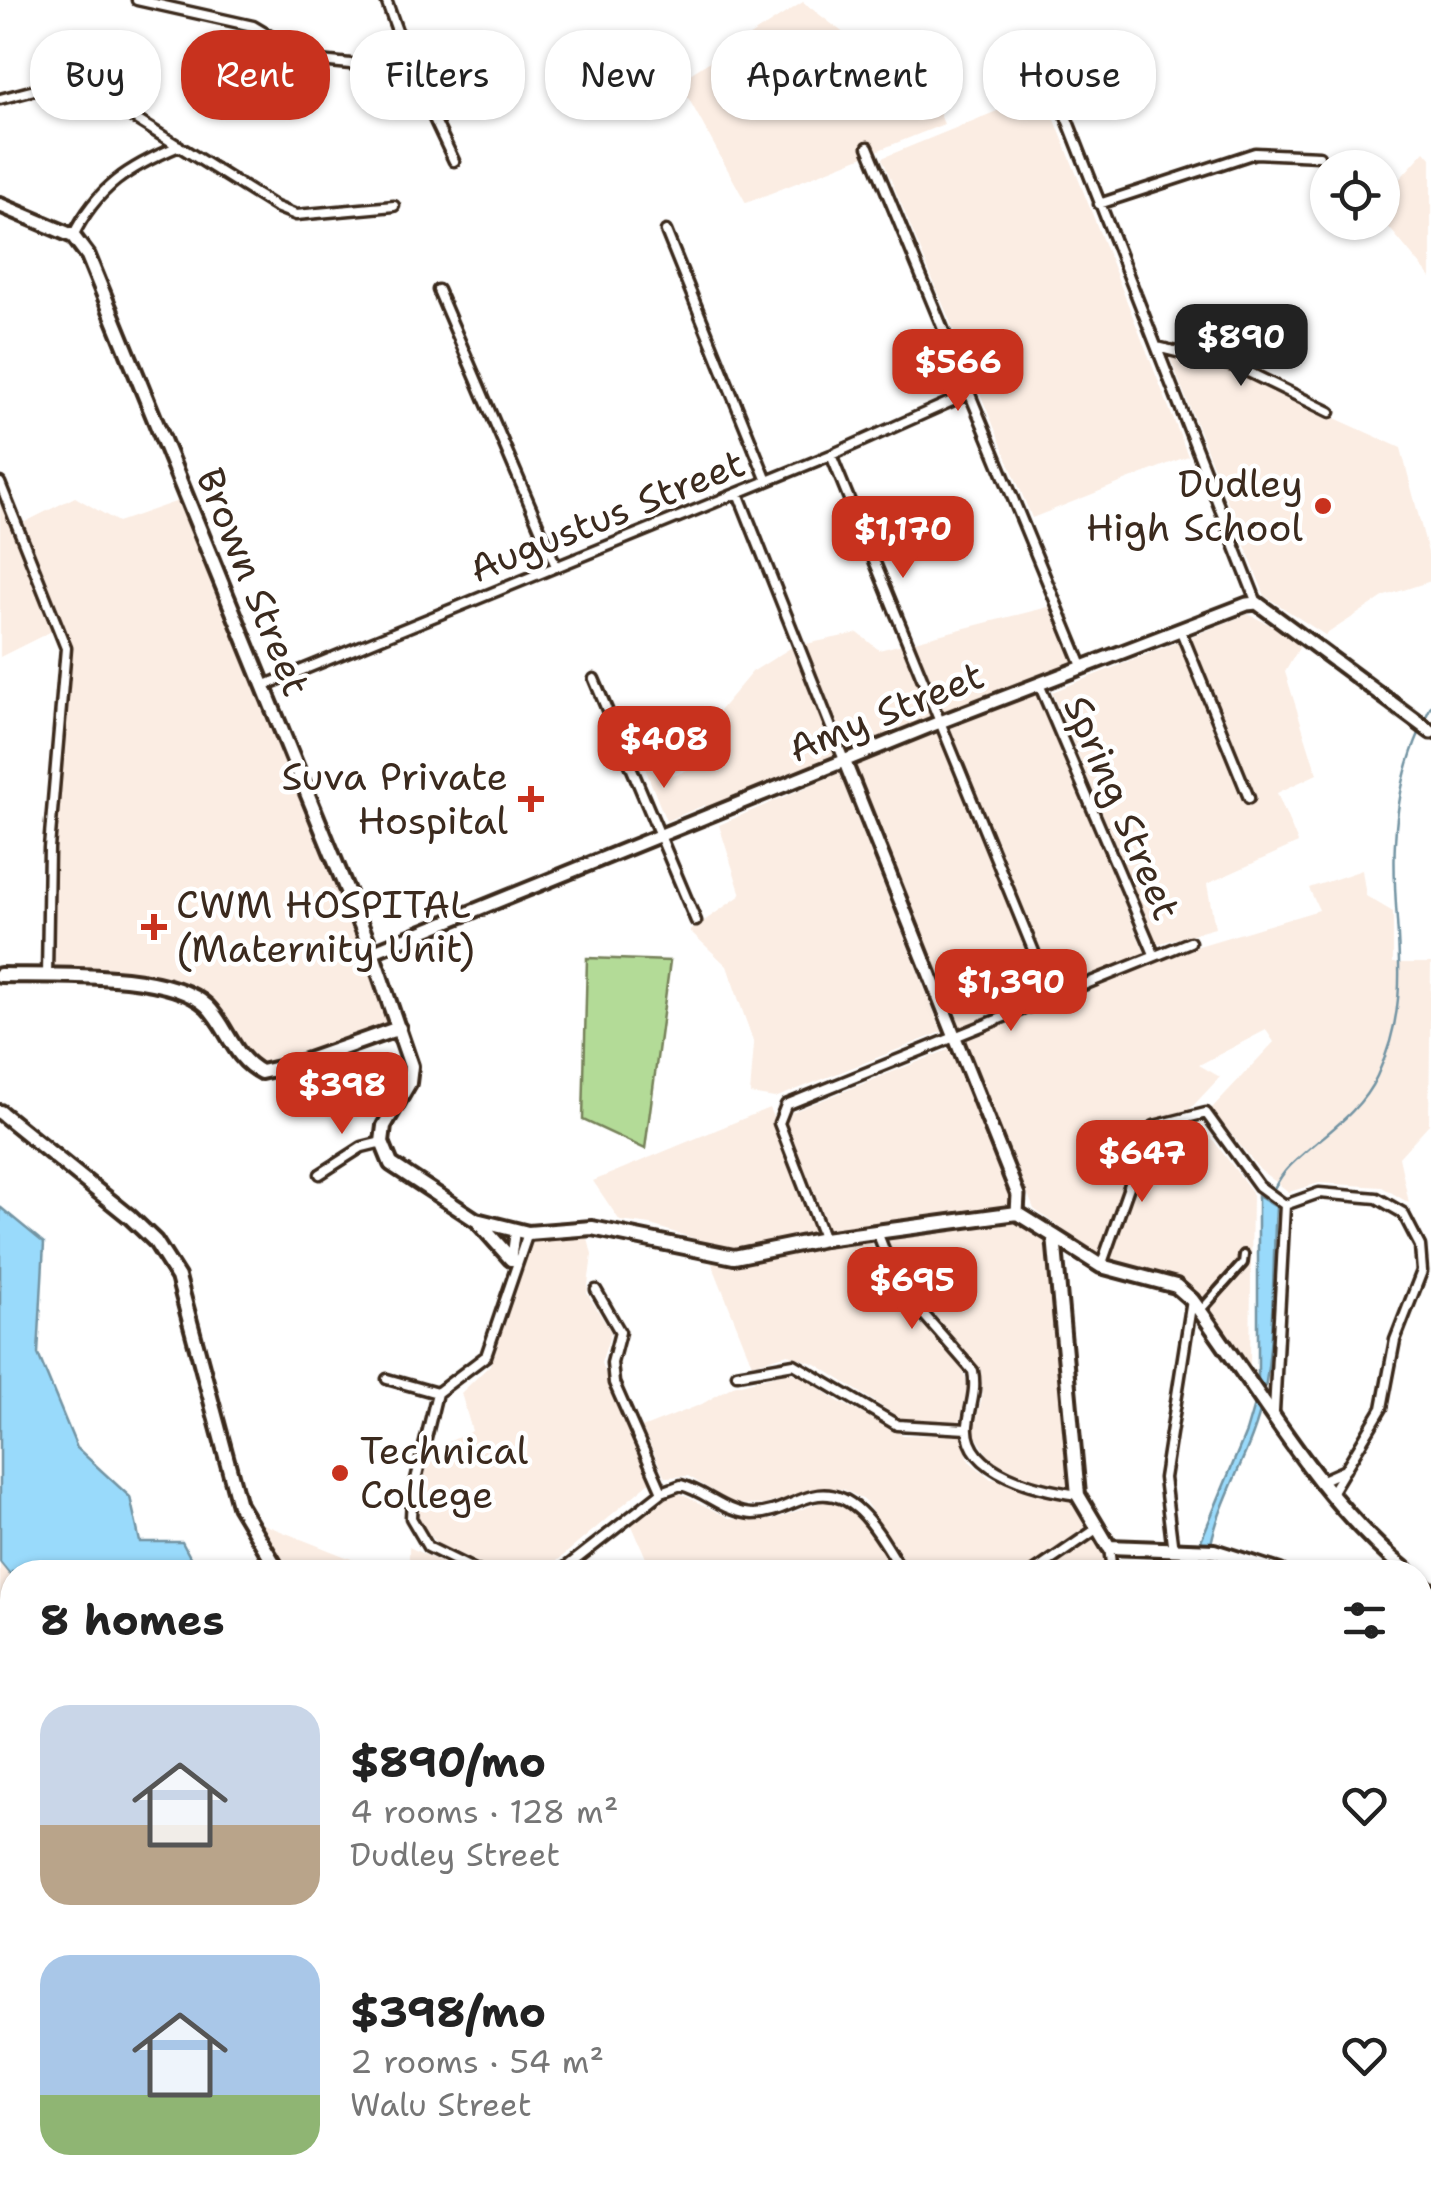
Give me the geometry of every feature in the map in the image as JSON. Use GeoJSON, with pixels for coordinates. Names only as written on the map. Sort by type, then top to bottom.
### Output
{"type":"FeatureCollection","features":[{"type":"Feature","properties":{"kind":"main road"},"geometry":{"type":"LineString","coordinates":[[0,205],[73,236]]}},
{"type":"Feature","properties":{"kind":"main road","name":"Brown Street"},"geometry":{"type":"LineString","coordinates":[[73,236],[88,256],[372,952],[399,1028],[411,1066],[409,1084],[384,1126],[382,1142]]}},
{"type":"Feature","properties":{"kind":"main road"},"geometry":{"type":"LineString","coordinates":[[1257,603],[1431,732]]}},
{"type":"Feature","properties":{"kind":"main road","name":"Amy Street"},"geometry":{"type":"LineString","coordinates":[[372,952],[1082,666],[1257,603]]}},
{"type":"Feature","properties":{"kind":"main road"},"geometry":{"type":"LineString","coordinates":[[844,760],[1018,1195],[1017,1213]]}},
{"type":"Feature","properties":{"kind":"main road"},"geometry":{"type":"LineString","coordinates":[[0,975],[159,985],[187,992],[208,1007],[240,1057],[261,1072],[296,1064],[399,1028]]}},
{"type":"Feature","properties":{"kind":"main road"},"geometry":{"type":"LineString","coordinates":[[0,1112],[130,1217],[154,1241],[178,1278],[239,1505],[271,1560]]}},
{"type":"Feature","properties":{"kind":"main road"},"geometry":{"type":"LineString","coordinates":[[382,1142],[391,1164],[476,1220],[510,1259]]}},
{"type":"Feature","properties":{"kind":"main road"},"geometry":{"type":"LineString","coordinates":[[476,1220],[522,1232],[592,1228],[734,1257],[824,1239],[1017,1213],[1101,1266],[1176,1286],[1196,1306],[1264,1398],[1329,1495],[1390,1560]]}},
{"type":"Feature","properties":{"kind":"main road"},"geometry":{"type":"LineString","coordinates":[[1054,1236],[1078,1495],[1096,1530],[1109,1547],[1214,1551],[1242,1560]]}},
{"type":"Feature","properties":{"kind":"street"},"geometry":{"type":"LineString","coordinates":[[137,0],[253,26],[310,60],[350,64]]}},
{"type":"Feature","properties":{"kind":"street"},"geometry":{"type":"LineString","coordinates":[[386,0],[397,30]]}},
{"type":"Feature","properties":{"kind":"street"},"geometry":{"type":"LineString","coordinates":[[0,99],[72,80],[296,214],[394,206]]}},
{"type":"Feature","properties":{"kind":"street"},"geometry":{"type":"LineString","coordinates":[[435,120],[454,161]]}},
{"type":"Feature","properties":{"kind":"street"},"geometry":{"type":"LineString","coordinates":[[1067,120],[1257,603]]}},
{"type":"Feature","properties":{"kind":"street"},"geometry":{"type":"LineString","coordinates":[[73,236],[89,205],[113,179],[179,146]]}},
{"type":"Feature","properties":{"kind":"street"},"geometry":{"type":"LineString","coordinates":[[868,147],[1082,666]]}},
{"type":"Feature","properties":{"kind":"street"},"geometry":{"type":"LineString","coordinates":[[1100,204],[1255,153],[1310,156]]}},
{"type":"Feature","properties":{"kind":"street"},"geometry":{"type":"LineString","coordinates":[[666,231],[767,482]]}},
{"type":"Feature","properties":{"kind":"street"},"geometry":{"type":"LineString","coordinates":[[438,290],[556,566]]}},
{"type":"Feature","properties":{"kind":"street"},"geometry":{"type":"LineString","coordinates":[[1156,347],[1238,367],[1330,412]]}},
{"type":"Feature","properties":{"kind":"street","name":"Augustus Street"},"geometry":{"type":"LineString","coordinates":[[263,686],[767,482],[970,393]]}},
{"type":"Feature","properties":{"kind":"street"},"geometry":{"type":"LineString","coordinates":[[832,455],[1052,996]]}},
{"type":"Feature","properties":{"kind":"street"},"geometry":{"type":"LineString","coordinates":[[0,483],[66,648],[49,848],[46,976]]}},
{"type":"Feature","properties":{"kind":"street"},"geometry":{"type":"LineString","coordinates":[[738,492],[844,760]]}},
{"type":"Feature","properties":{"kind":"street"},"geometry":{"type":"LineString","coordinates":[[1180,629],[1249,798]]}},
{"type":"Feature","properties":{"kind":"street"},"geometry":{"type":"LineString","coordinates":[[594,678],[696,920]]}},
{"type":"Feature","properties":{"kind":"street","name":"Spring Street"},"geometry":{"type":"LineString","coordinates":[[1039,684],[1154,954]]}},
{"type":"Feature","properties":{"kind":"street"},"geometry":{"type":"LineString","coordinates":[[824,1239],[779,1123],[786,1105],[1190,942]]}},
{"type":"Feature","properties":{"kind":"street"},"geometry":{"type":"LineString","coordinates":[[1101,1266],[1148,1133],[1154,1126],[1206,1113],[1259,1186],[1285,1206],[1274,1412]]}},
{"type":"Feature","properties":{"kind":"street"},"geometry":{"type":"LineString","coordinates":[[320,1174],[362,1147],[382,1142]]}},
{"type":"Feature","properties":{"kind":"street"},"geometry":{"type":"LineString","coordinates":[[1285,1206],[1318,1193],[1376,1198],[1404,1212],[1420,1246],[1422,1271],[1395,1340],[1382,1408],[1329,1495]]}},
{"type":"Feature","properties":{"kind":"street"},"geometry":{"type":"LineString","coordinates":[[511,1275],[510,1259],[522,1232]]}},
{"type":"Feature","properties":{"kind":"street"},"geometry":{"type":"LineString","coordinates":[[455,1560],[428,1547],[411,1518],[437,1393],[486,1356],[522,1232]]}},
{"type":"Feature","properties":{"kind":"street"},"geometry":{"type":"LineString","coordinates":[[877,1232],[898,1285],[973,1371],[976,1384],[968,1428],[982,1461],[999,1472],[1078,1495]]}},
{"type":"Feature","properties":{"kind":"street"},"geometry":{"type":"LineString","coordinates":[[1178,1551],[1164,1478],[1196,1306],[1244,1263],[1244,1255]]}},
{"type":"Feature","properties":{"kind":"street"},"geometry":{"type":"LineString","coordinates":[[596,1290],[620,1332],[612,1363],[614,1383],[662,1492]]}},
{"type":"Feature","properties":{"kind":"street"},"geometry":{"type":"LineString","coordinates":[[737,1374],[794,1364],[897,1425],[968,1428]]}},
{"type":"Feature","properties":{"kind":"street"},"geometry":{"type":"LineString","coordinates":[[386,1380],[437,1393]]}},
{"type":"Feature","properties":{"kind":"street"},"geometry":{"type":"LineString","coordinates":[[1320,1481],[1344,1470]]}},
{"type":"Feature","properties":{"kind":"street"},"geometry":{"type":"LineString","coordinates":[[575,1560],[662,1492],[681,1485],[732,1512],[751,1514],[771,1513],[827,1494],[860,1508],[895,1560]]}},
{"type":"Feature","properties":{"kind":"street"},"geometry":{"type":"LineString","coordinates":[[1052,1560],[1096,1530]]}},
{"type":"Feature","properties":{"kind":"street"},"geometry":{"type":"LineString","coordinates":[[1109,1547],[1111,1560]]}},
{"type":"Feature","properties":{"kind":"shaded area"},"geometry":{"type":"Polygon","coordinates":[[[803,2],[840,30],[759,30],[803,2]]]}},
{"type":"Feature","properties":{"kind":"shaded area"},"geometry":{"type":"Polygon","coordinates":[[[711,61],[711,120],[942,120],[944,124],[746,203],[691,103],[691,73],[711,61]]]}},
{"type":"Feature","properties":{"kind":"shaded area"},"geometry":{"type":"Polygon","coordinates":[[[983,117],[983,120],[1055,120],[1188,456],[1032,518],[882,158],[983,117]]]}},
{"type":"Feature","properties":{"kind":"shaded area"},"geometry":{"type":"Polygon","coordinates":[[[1425,151],[1431,158],[1431,278],[1399,240],[1400,178],[1425,151]]]}},
{"type":"Feature","properties":{"kind":"shaded area","name":"Dudley High School"},"geometry":{"type":"Polygon","coordinates":[[[1170,358],[1235,373],[1401,448],[1431,564],[1431,581],[1385,596],[1325,635],[1265,596],[1170,358]]]}},
{"type":"Feature","properties":{"kind":"shaded area"},"geometry":{"type":"Polygon","coordinates":[[[75,497],[118,522],[181,500],[394,1017],[394,1030],[262,1068],[245,1057],[191,989],[51,976],[53,847],[71,648],[19,525],[75,497]]]}},
{"type":"Feature","properties":{"kind":"shaded area"},"geometry":{"type":"Polygon","coordinates":[[[0,498],[56,629],[0,657],[0,498]]]}},
{"type":"Feature","properties":{"kind":"shaded area"},"geometry":{"type":"Polygon","coordinates":[[[1056,605],[1079,666],[708,810],[705,805],[666,821],[645,768],[676,775],[710,759],[709,723],[752,672],[792,647],[858,633],[879,650],[1056,605]]]}},
{"type":"Feature","properties":{"kind":"shaded area"},"geometry":{"type":"Polygon","coordinates":[[[1248,614],[1303,641],[1285,672],[1317,774],[1277,793],[1298,843],[1207,884],[1215,928],[1157,944],[1052,692],[1248,614]]]}},
{"type":"Feature","properties":{"kind":"shaded area"},"geometry":{"type":"Polygon","coordinates":[[[1036,693],[1146,956],[958,1035],[851,764],[1036,693]]]}},
{"type":"Feature","properties":{"kind":"shaded area"},"geometry":{"type":"Polygon","coordinates":[[[839,773],[942,1032],[775,1098],[750,1094],[754,1044],[727,966],[690,931],[741,895],[719,825],[839,773]]]}},
{"type":"Feature","properties":{"kind":"shaded area"},"geometry":{"type":"Polygon","coordinates":[[[1362,870],[1366,896],[1393,912],[1393,963],[1431,963],[1429,1124],[1399,1157],[1409,1203],[1382,1187],[1319,1183],[1289,1192],[1260,1170],[1211,1109],[1274,1042],[1266,1030],[1199,1065],[1220,1077],[1190,1109],[1252,1192],[1250,1366],[1196,1296],[1177,1279],[1095,1253],[1034,1209],[964,1039],[1155,959],[1319,910],[1309,888],[1362,870]]]}},
{"type":"Feature","properties":{"kind":"shaded area"},"geometry":{"type":"Polygon","coordinates":[[[950,1049],[984,1116],[1017,1200],[1012,1211],[869,1235],[885,1284],[963,1368],[968,1388],[960,1421],[903,1420],[816,1364],[788,1354],[752,1364],[707,1251],[737,1259],[828,1235],[785,1127],[792,1112],[950,1049]]]}},
{"type":"Feature","properties":{"kind":"shaded area"},"geometry":{"type":"Polygon","coordinates":[[[769,1108],[824,1232],[737,1252],[651,1225],[620,1221],[593,1181],[769,1108]]]}},
{"type":"Feature","properties":{"kind":"shaded area"},"geometry":{"type":"Polygon","coordinates":[[[1024,1220],[1046,1240],[1069,1488],[1028,1481],[996,1468],[973,1431],[982,1398],[981,1370],[893,1266],[884,1233],[941,1224],[1024,1220]]]}},
{"type":"Feature","properties":{"kind":"shaded area"},"geometry":{"type":"Polygon","coordinates":[[[586,1230],[592,1255],[587,1293],[611,1332],[601,1363],[650,1482],[558,1560],[472,1560],[438,1544],[417,1521],[429,1451],[472,1431],[461,1393],[490,1365],[526,1234],[586,1230]]]}},
{"type":"Feature","properties":{"kind":"shaded area"},"geometry":{"type":"Polygon","coordinates":[[[788,1372],[802,1376],[838,1401],[903,1435],[962,1435],[969,1461],[991,1479],[1009,1480],[1072,1502],[1087,1526],[1040,1560],[905,1560],[864,1500],[843,1489],[820,1488],[764,1505],[734,1504],[688,1476],[665,1477],[642,1428],[702,1404],[733,1386],[788,1372]]]}},
{"type":"Feature","properties":{"kind":"shaded area"},"geometry":{"type":"Polygon","coordinates":[[[673,1490],[731,1519],[773,1520],[826,1500],[856,1513],[889,1560],[647,1560],[630,1521],[673,1490]]]}},
{"type":"Feature","properties":{"kind":"shaded area"},"geometry":{"type":"Polygon","coordinates":[[[253,1520],[354,1560],[279,1560],[253,1520]]]}},
{"type":"Feature","properties":{"kind":"shaded area"},"geometry":{"type":"Polygon","coordinates":[[[1095,1533],[1107,1549],[1107,1560],[1058,1560],[1095,1533]]]}},
{"type":"Feature","properties":{"kind":"shaded area"},"geometry":{"type":"Polygon","coordinates":[[[409,1547],[436,1560],[409,1560],[409,1547]]]}},
{"type":"Feature","properties":{"kind":"green space"},"geometry":{"type":"Polygon","coordinates":[[[587,958],[670,961],[645,1149],[583,1120],[587,958]]]}},
{"type":"Feature","properties":{"kind":"water"},"geometry":{"type":"Polygon","coordinates":[[[1258,1196],[1276,1207],[1271,1328],[1263,1399],[1250,1443],[1215,1527],[1209,1560],[1193,1560],[1246,1432],[1258,1391],[1258,1196]]]}},
{"type":"Feature","properties":{"kind":"water"},"geometry":{"type":"Polygon","coordinates":[[[0,1207],[44,1243],[38,1354],[77,1448],[130,1497],[140,1542],[182,1542],[192,1560],[0,1560],[0,1207]]]}},
{"type":"Feature","properties":{"kind":"waterway"},"geometry":{"type":"LineString","coordinates":[[1423,723],[1431,706]]}},
{"type":"Feature","properties":{"kind":"waterway"},"geometry":{"type":"LineString","coordinates":[[1267,1200],[1288,1168],[1359,1103],[1377,1076],[1389,1045],[1399,986],[1396,828],[1406,771],[1420,731]]}},
{"type":"Feature","properties":{"kind":"place","name":"Dudley High School"},"geometry":{"type":"Point","coordinates":[1323,506]}},
{"type":"Feature","properties":{"kind":"place","name":"Suva Private Hospital"},"geometry":{"type":"Point","coordinates":[531,799]}},
{"type":"Feature","properties":{"kind":"place","name":"CWM HOSPITAL (Maternity Unit)"},"geometry":{"type":"Point","coordinates":[154,927]}},
{"type":"Feature","properties":{"kind":"place","name":"Technical College"},"geometry":{"type":"Point","coordinates":[340,1473]}}]}
